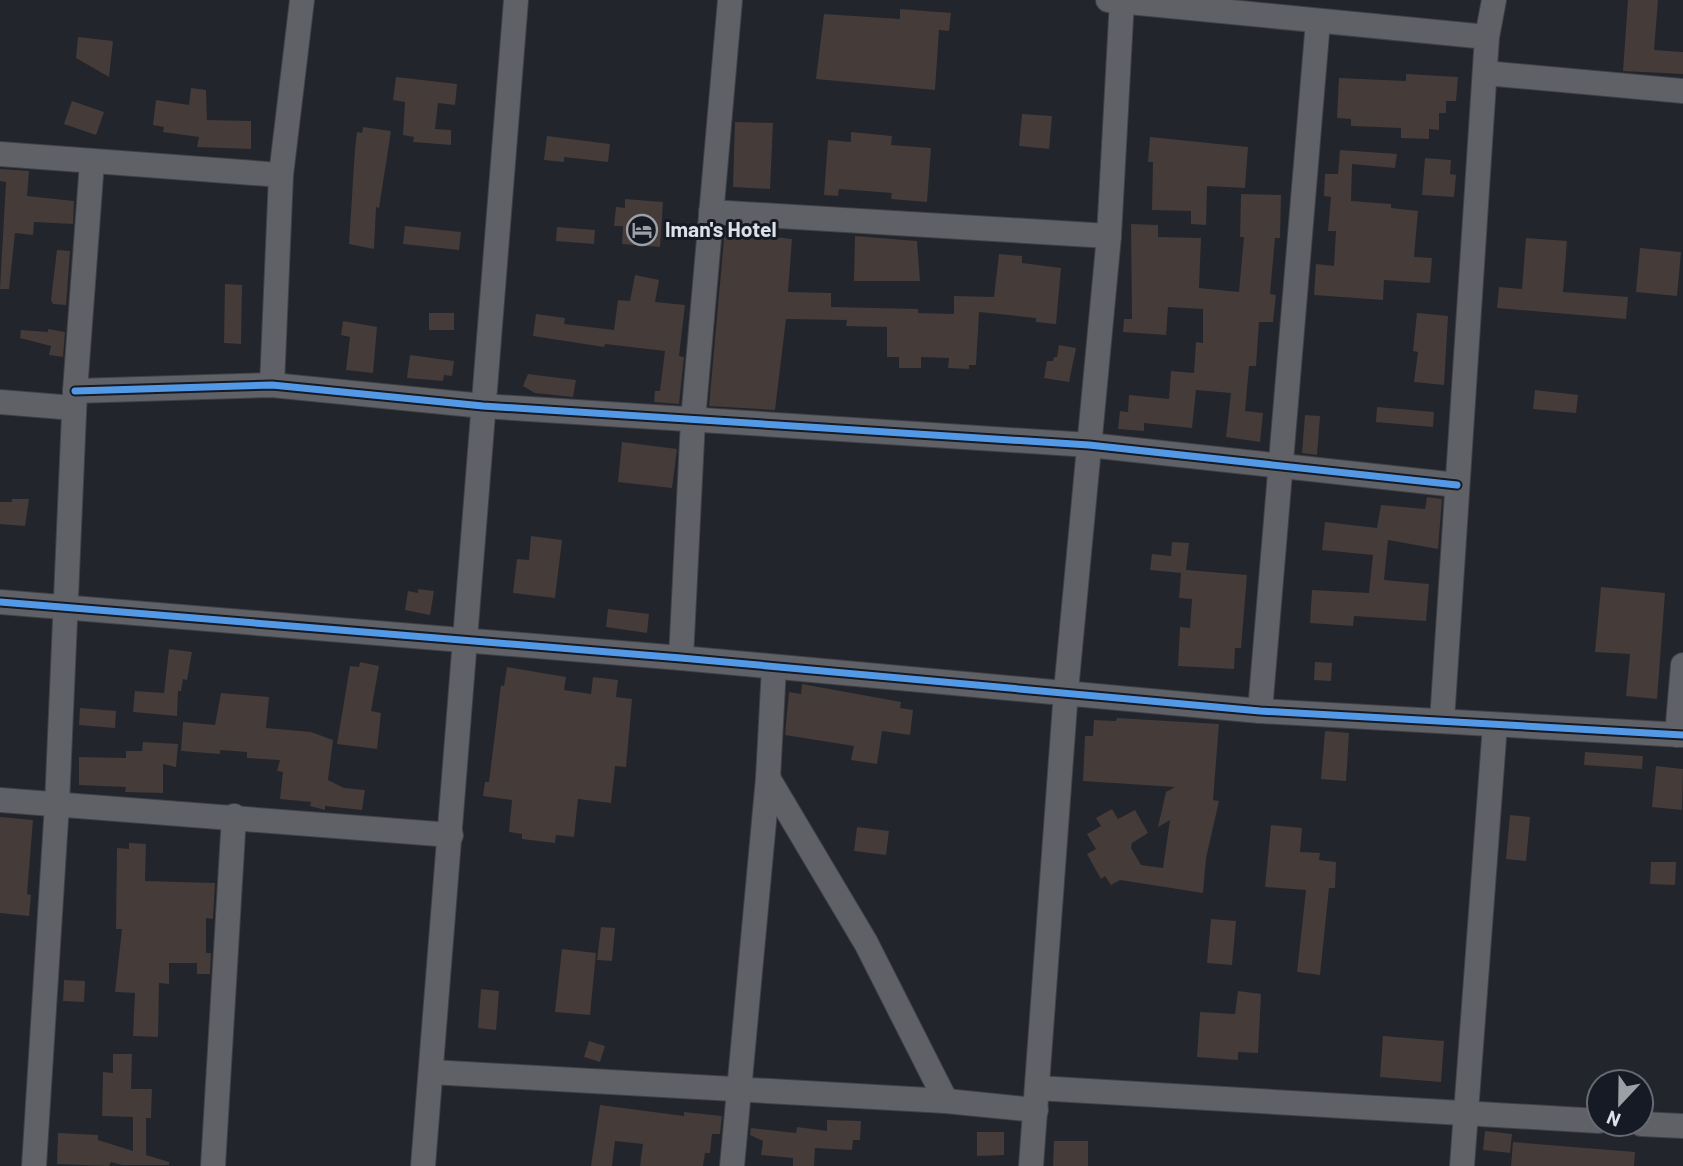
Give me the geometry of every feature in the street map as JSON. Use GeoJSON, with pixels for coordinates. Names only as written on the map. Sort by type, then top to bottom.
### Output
{"type":"FeatureCollection","features":[{"type":"Feature","properties":{"kind":"street"},"geometry":{"type":"LineString","coordinates":[[272,385],[281,175],[302,0]]}},
{"type":"Feature","properties":{"kind":"street"},"geometry":{"type":"LineString","coordinates":[[424,1166],[516,0]]}},
{"type":"Feature","properties":{"kind":"street"},"geometry":{"type":"LineString","coordinates":[[681,658],[693,420],[730,0]]}},
{"type":"Feature","properties":{"kind":"street"},"geometry":{"type":"LineString","coordinates":[[1031,1166],[1066,691],[1109,236],[1117,0],[1487,37]]}},
{"type":"Feature","properties":{"kind":"street"},"geometry":{"type":"LineString","coordinates":[[1441,721],[1487,37],[1493,0]]}},
{"type":"Feature","properties":{"kind":"street"},"geometry":{"type":"LineString","coordinates":[[1260,711],[1318,21]]}},
{"type":"Feature","properties":{"kind":"street"},"geometry":{"type":"LineString","coordinates":[[1485,73],[1683,91]]}},
{"type":"Feature","properties":{"kind":"street"},"geometry":{"type":"LineString","coordinates":[[0,154],[281,175]]}},
{"type":"Feature","properties":{"kind":"street"},"geometry":{"type":"LineString","coordinates":[[34,1166],[57,804],[74,400],[92,162]]}},
{"type":"Feature","properties":{"kind":"street"},"geometry":{"type":"LineString","coordinates":[[711,212],[1109,236]]}},
{"type":"Feature","properties":{"kind":"street"},"geometry":{"type":"LineString","coordinates":[[0,402],[74,400],[272,385],[483,407],[1089,445],[1457,485]]}},
{"type":"Feature","properties":{"kind":"street"},"geometry":{"type":"LineString","coordinates":[[0,602],[1066,691],[1260,711],[1680,735],[1683,665]]}},
{"type":"Feature","properties":{"kind":"street"},"geometry":{"type":"LineString","coordinates":[[732,1166],[768,778],[774,667]]}},
{"type":"Feature","properties":{"kind":"street"},"geometry":{"type":"LineString","coordinates":[[1462,1166],[1495,725]]}},
{"type":"Feature","properties":{"kind":"street"},"geometry":{"type":"LineString","coordinates":[[768,778],[866,943],[946,1101]]}},
{"type":"Feature","properties":{"kind":"street"},"geometry":{"type":"LineString","coordinates":[[0,800],[234,816],[450,835]]}},
{"type":"Feature","properties":{"kind":"street"},"geometry":{"type":"LineString","coordinates":[[213,1166],[234,816]]}},
{"type":"Feature","properties":{"kind":"street"},"geometry":{"type":"LineString","coordinates":[[431,1072],[946,1101],[1037,1099],[1466,1113],[1585,1120]]}},
{"type":"Feature","properties":{"kind":"street"},"geometry":{"type":"LineString","coordinates":[[1655,1125],[1683,1126]]}},
{"type":"Feature","properties":{"kind":"building"},"geometry":{"type":"Polygon","coordinates":[[[1628,0],[1658,0],[1654,50],[1683,52],[1683,74],[1623,71],[1628,0]]]}},
{"type":"Feature","properties":{"kind":"building"},"geometry":{"type":"Polygon","coordinates":[[[900,9],[951,13],[949,31],[939,30],[935,90],[816,79],[824,14],[900,19],[900,9]]]}},
{"type":"Feature","properties":{"kind":"building"},"geometry":{"type":"Polygon","coordinates":[[[78,37],[113,41],[109,77],[76,58],[78,37]]]}},
{"type":"Feature","properties":{"kind":"building"},"geometry":{"type":"Polygon","coordinates":[[[1406,74],[1458,77],[1456,101],[1446,101],[1446,113],[1439,113],[1439,130],[1429,129],[1429,139],[1401,138],[1401,128],[1351,126],[1351,119],[1337,118],[1339,78],[1406,81],[1406,74]]]}},
{"type":"Feature","properties":{"kind":"building"},"geometry":{"type":"Polygon","coordinates":[[[396,77],[457,84],[455,105],[438,103],[435,129],[451,130],[451,145],[413,142],[414,137],[403,135],[405,102],[393,100],[396,77]]]}},
{"type":"Feature","properties":{"kind":"building"},"geometry":{"type":"Polygon","coordinates":[[[191,88],[206,90],[207,120],[251,121],[251,149],[197,147],[199,137],[163,132],[164,127],[153,125],[156,100],[189,105],[191,88]]]}},
{"type":"Feature","properties":{"kind":"building"},"geometry":{"type":"Polygon","coordinates":[[[72,101],[104,112],[96,135],[64,124],[72,101]]]}},
{"type":"Feature","properties":{"kind":"building"},"geometry":{"type":"Polygon","coordinates":[[[1022,114],[1052,116],[1049,149],[1019,146],[1022,114]]]}},
{"type":"Feature","properties":{"kind":"building"},"geometry":{"type":"Polygon","coordinates":[[[735,122],[773,123],[770,189],[733,187],[735,122]]]}},
{"type":"Feature","properties":{"kind":"building"},"geometry":{"type":"Polygon","coordinates":[[[363,127],[391,131],[379,208],[376,207],[374,249],[349,244],[357,132],[362,133],[363,127]]]}},
{"type":"Feature","properties":{"kind":"building"},"geometry":{"type":"Polygon","coordinates":[[[851,132],[892,136],[891,145],[931,148],[927,202],[891,199],[892,193],[839,189],[838,196],[824,195],[828,140],[851,142],[851,132]]]}},
{"type":"Feature","properties":{"kind":"building"},"geometry":{"type":"Polygon","coordinates":[[[547,136],[610,144],[608,162],[564,157],[564,162],[544,160],[547,136]]]}},
{"type":"Feature","properties":{"kind":"building"},"geometry":{"type":"Polygon","coordinates":[[[1150,137],[1248,147],[1245,188],[1207,186],[1206,225],[1191,224],[1191,211],[1152,210],[1153,162],[1148,162],[1150,137]]]}},
{"type":"Feature","properties":{"kind":"building"},"geometry":{"type":"Polygon","coordinates":[[[1340,150],[1397,154],[1395,168],[1352,164],[1351,201],[1391,204],[1391,208],[1418,211],[1414,257],[1432,258],[1430,283],[1384,280],[1383,300],[1314,295],[1316,264],[1334,266],[1336,231],[1328,231],[1331,197],[1324,196],[1325,174],[1338,174],[1340,150]]]}},
{"type":"Feature","properties":{"kind":"building"},"geometry":{"type":"Polygon","coordinates":[[[1425,158],[1451,160],[1450,174],[1456,175],[1454,197],[1422,195],[1425,158]]]}},
{"type":"Feature","properties":{"kind":"building"},"geometry":{"type":"Polygon","coordinates":[[[0,169],[29,171],[27,196],[74,201],[73,224],[34,222],[33,235],[15,233],[9,289],[0,289],[6,182],[0,181],[0,169]]]}},
{"type":"Feature","properties":{"kind":"building"},"geometry":{"type":"Polygon","coordinates":[[[1241,194],[1281,195],[1280,238],[1275,238],[1270,294],[1276,295],[1273,322],[1259,322],[1256,366],[1249,366],[1245,411],[1263,413],[1260,442],[1226,437],[1231,393],[1196,390],[1192,428],[1144,423],[1144,431],[1118,429],[1120,411],[1128,412],[1129,395],[1169,399],[1171,371],[1194,373],[1196,342],[1203,343],[1203,309],[1168,307],[1166,335],[1123,332],[1124,319],[1132,319],[1131,224],[1158,225],[1158,237],[1201,238],[1199,288],[1239,292],[1244,237],[1240,237],[1241,194]]]}},
{"type":"Feature","properties":{"kind":"building"},"geometry":{"type":"Polygon","coordinates":[[[625,199],[663,202],[660,247],[622,244],[623,226],[614,226],[616,207],[625,208],[625,199]]]}},
{"type":"Feature","properties":{"kind":"building"},"geometry":{"type":"Polygon","coordinates":[[[405,226],[461,232],[459,250],[403,244],[405,226]]]}},
{"type":"Feature","properties":{"kind":"building"},"geometry":{"type":"Polygon","coordinates":[[[557,227],[595,230],[594,244],[556,241],[557,227]]]}},
{"type":"Feature","properties":{"kind":"building"},"geometry":{"type":"Polygon","coordinates":[[[725,228],[767,230],[766,236],[792,239],[788,292],[831,293],[831,307],[918,309],[918,313],[954,314],[954,296],[994,297],[999,254],[1022,256],[1022,263],[1061,268],[1056,324],[1036,322],[1036,318],[979,312],[976,365],[969,365],[969,369],[948,368],[949,358],[921,357],[921,368],[899,368],[899,357],[887,357],[887,327],[846,326],[847,320],[786,319],[775,410],[709,406],[725,228]]]}},
{"type":"Feature","properties":{"kind":"building"},"geometry":{"type":"Polygon","coordinates":[[[855,236],[917,241],[920,281],[854,281],[855,236]]]}},
{"type":"Feature","properties":{"kind":"building"},"geometry":{"type":"Polygon","coordinates":[[[1526,238],[1567,241],[1563,292],[1628,297],[1626,319],[1497,308],[1499,287],[1522,289],[1526,238]]]}},
{"type":"Feature","properties":{"kind":"building"},"geometry":{"type":"Polygon","coordinates":[[[1640,248],[1681,252],[1677,296],[1636,292],[1640,248]]]}},
{"type":"Feature","properties":{"kind":"building"},"geometry":{"type":"Polygon","coordinates":[[[57,250],[70,251],[66,305],[53,304],[51,300],[57,250]]]}},
{"type":"Feature","properties":{"kind":"building"},"geometry":{"type":"Polygon","coordinates":[[[635,275],[659,280],[655,302],[685,305],[679,356],[684,357],[679,404],[654,402],[655,391],[660,391],[665,351],[605,344],[604,347],[533,336],[536,314],[565,318],[564,324],[614,330],[618,300],[630,301],[635,275]]]}},
{"type":"Feature","properties":{"kind":"building"},"geometry":{"type":"Polygon","coordinates":[[[225,284],[242,285],[241,344],[224,343],[225,284]]]}},
{"type":"Feature","properties":{"kind":"building"},"geometry":{"type":"Polygon","coordinates":[[[429,313],[454,313],[454,330],[429,330],[429,313]]]}},
{"type":"Feature","properties":{"kind":"building"},"geometry":{"type":"Polygon","coordinates":[[[1417,313],[1448,316],[1444,385],[1414,382],[1418,352],[1413,351],[1417,313]]]}},
{"type":"Feature","properties":{"kind":"building"},"geometry":{"type":"Polygon","coordinates":[[[343,321],[377,327],[373,373],[346,370],[350,337],[341,335],[343,321]]]}},
{"type":"Feature","properties":{"kind":"building"},"geometry":{"type":"Polygon","coordinates":[[[48,329],[65,332],[63,357],[49,355],[51,346],[20,338],[21,330],[48,332],[48,329]]]}},
{"type":"Feature","properties":{"kind":"building"},"geometry":{"type":"Polygon","coordinates":[[[1059,345],[1076,348],[1069,382],[1044,378],[1047,361],[1053,361],[1054,357],[1057,357],[1059,345]]]}},
{"type":"Feature","properties":{"kind":"building"},"geometry":{"type":"Polygon","coordinates":[[[410,355],[454,361],[452,376],[444,375],[443,381],[407,378],[410,355]]]}},
{"type":"Feature","properties":{"kind":"building"},"geometry":{"type":"Polygon","coordinates":[[[528,374],[576,380],[573,397],[535,393],[523,386],[528,374]]]}},
{"type":"Feature","properties":{"kind":"building"},"geometry":{"type":"Polygon","coordinates":[[[1535,390],[1578,395],[1576,413],[1533,409],[1535,390]]]}},
{"type":"Feature","properties":{"kind":"building"},"geometry":{"type":"Polygon","coordinates":[[[1377,407],[1434,412],[1433,427],[1376,422],[1377,407]]]}},
{"type":"Feature","properties":{"kind":"building"},"geometry":{"type":"Polygon","coordinates":[[[1305,415],[1320,416],[1317,455],[1302,453],[1305,415]]]}},
{"type":"Feature","properties":{"kind":"building"},"geometry":{"type":"Polygon","coordinates":[[[622,442],[677,449],[672,488],[618,482],[622,442]]]}},
{"type":"Feature","properties":{"kind":"building"},"geometry":{"type":"Polygon","coordinates":[[[1427,497],[1442,499],[1438,549],[1388,540],[1384,580],[1429,584],[1426,621],[1354,616],[1353,626],[1310,623],[1312,590],[1369,593],[1373,555],[1322,550],[1325,522],[1377,528],[1381,505],[1425,509],[1427,497]]]}},
{"type":"Feature","properties":{"kind":"building"},"geometry":{"type":"Polygon","coordinates":[[[12,499],[29,499],[25,526],[0,524],[0,502],[12,502],[12,499]]]}},
{"type":"Feature","properties":{"kind":"building"},"geometry":{"type":"Polygon","coordinates":[[[531,536],[562,540],[555,598],[513,593],[517,559],[529,560],[531,536]]]}},
{"type":"Feature","properties":{"kind":"building"},"geometry":{"type":"Polygon","coordinates":[[[1172,542],[1189,543],[1186,570],[1247,575],[1241,648],[1235,648],[1234,669],[1178,666],[1180,627],[1190,628],[1192,599],[1179,598],[1181,573],[1150,570],[1152,554],[1171,556],[1172,542]]]}},
{"type":"Feature","properties":{"kind":"building"},"geometry":{"type":"Polygon","coordinates":[[[1601,587],[1665,593],[1657,699],[1626,696],[1630,654],[1595,652],[1601,587]]]}},
{"type":"Feature","properties":{"kind":"building"},"geometry":{"type":"Polygon","coordinates":[[[418,589],[434,591],[430,615],[405,610],[408,591],[418,593],[418,589]]]}},
{"type":"Feature","properties":{"kind":"building"},"geometry":{"type":"Polygon","coordinates":[[[608,609],[649,614],[647,633],[606,627],[608,609]]]}},
{"type":"Feature","properties":{"kind":"building"},"geometry":{"type":"Polygon","coordinates":[[[169,649],[192,652],[187,680],[183,679],[181,691],[178,691],[177,716],[133,712],[135,691],[164,693],[169,649]]]}},
{"type":"Feature","properties":{"kind":"building"},"geometry":{"type":"Polygon","coordinates":[[[360,662],[379,666],[371,711],[381,713],[377,749],[337,744],[350,666],[359,667],[360,662]]]}},
{"type":"Feature","properties":{"kind":"building"},"geometry":{"type":"Polygon","coordinates":[[[1315,662],[1332,663],[1331,681],[1314,680],[1315,662]]]}},
{"type":"Feature","properties":{"kind":"building"},"geometry":{"type":"Polygon","coordinates":[[[507,667],[566,677],[564,690],[591,694],[593,677],[618,680],[616,697],[632,699],[626,767],[615,766],[611,803],[578,799],[574,837],[556,835],[555,843],[522,839],[522,834],[509,832],[512,800],[483,796],[485,782],[489,782],[501,685],[504,686],[507,667]]]}},
{"type":"Feature","properties":{"kind":"building"},"geometry":{"type":"Polygon","coordinates":[[[802,684],[901,702],[900,708],[913,710],[910,735],[882,731],[877,764],[851,760],[854,746],[785,735],[789,692],[801,694],[802,684]]]}},
{"type":"Feature","properties":{"kind":"building"},"geometry":{"type":"Polygon","coordinates":[[[221,693],[269,697],[266,728],[311,732],[333,740],[328,780],[344,788],[365,790],[362,810],[325,806],[325,810],[310,806],[311,802],[280,799],[283,772],[277,771],[280,760],[247,758],[247,752],[220,750],[220,754],[181,751],[183,722],[215,725],[221,693]]]}},
{"type":"Feature","properties":{"kind":"building"},"geometry":{"type":"Polygon","coordinates":[[[80,708],[116,711],[115,728],[79,725],[80,708]]]}},
{"type":"Feature","properties":{"kind":"building"},"geometry":{"type":"Polygon","coordinates":[[[1117,718],[1219,724],[1213,800],[1219,801],[1206,858],[1203,893],[1120,880],[1111,885],[1105,876],[1101,879],[1087,854],[1096,849],[1087,834],[1101,826],[1096,818],[1112,809],[1118,819],[1135,810],[1148,833],[1132,843],[1131,848],[1141,865],[1163,868],[1170,820],[1158,827],[1166,792],[1175,787],[1083,781],[1085,736],[1093,736],[1094,720],[1116,721],[1117,718]]]}},
{"type":"Feature","properties":{"kind":"building"},"geometry":{"type":"Polygon","coordinates":[[[1325,731],[1349,733],[1346,781],[1321,779],[1325,731]]]}},
{"type":"Feature","properties":{"kind":"building"},"geometry":{"type":"Polygon","coordinates":[[[143,742],[178,744],[176,767],[163,764],[163,793],[125,792],[126,787],[79,785],[79,757],[126,758],[126,751],[142,751],[143,742]]]}},
{"type":"Feature","properties":{"kind":"building"},"geometry":{"type":"Polygon","coordinates":[[[1585,752],[1643,756],[1642,769],[1584,765],[1585,752]]]}},
{"type":"Feature","properties":{"kind":"building"},"geometry":{"type":"Polygon","coordinates":[[[1656,766],[1683,769],[1682,810],[1652,807],[1656,766]]]}},
{"type":"Feature","properties":{"kind":"building"},"geometry":{"type":"Polygon","coordinates":[[[1510,815],[1530,817],[1526,861],[1506,859],[1510,815]]]}},
{"type":"Feature","properties":{"kind":"building"},"geometry":{"type":"Polygon","coordinates":[[[0,817],[33,820],[27,894],[31,895],[29,916],[0,913],[0,817]]]}},
{"type":"Feature","properties":{"kind":"building"},"geometry":{"type":"Polygon","coordinates":[[[1271,825],[1302,828],[1300,852],[1320,853],[1319,860],[1336,862],[1335,888],[1329,888],[1320,975],[1297,972],[1306,890],[1265,887],[1271,825]]]}},
{"type":"Feature","properties":{"kind":"building"},"geometry":{"type":"Polygon","coordinates":[[[857,827],[889,831],[886,855],[854,851],[857,827]]]}},
{"type":"Feature","properties":{"kind":"building"},"geometry":{"type":"Polygon","coordinates":[[[129,843],[146,844],[145,881],[215,883],[213,919],[206,918],[206,953],[211,953],[210,974],[197,974],[197,963],[169,963],[169,984],[159,983],[158,1037],[133,1036],[135,993],[115,992],[122,929],[116,929],[117,848],[129,849],[129,843]]]}},
{"type":"Feature","properties":{"kind":"building"},"geometry":{"type":"Polygon","coordinates":[[[1651,862],[1676,862],[1675,885],[1650,884],[1651,862]]]}},
{"type":"Feature","properties":{"kind":"building"},"geometry":{"type":"Polygon","coordinates":[[[1211,919],[1236,921],[1232,965],[1207,963],[1211,919]]]}},
{"type":"Feature","properties":{"kind":"building"},"geometry":{"type":"Polygon","coordinates":[[[601,927],[615,928],[612,961],[597,960],[601,927]]]}},
{"type":"Feature","properties":{"kind":"building"},"geometry":{"type":"Polygon","coordinates":[[[562,949],[596,953],[590,1015],[555,1012],[562,949]]]}},
{"type":"Feature","properties":{"kind":"building"},"geometry":{"type":"Polygon","coordinates":[[[64,980],[85,981],[84,1002],[63,1001],[64,980]]]}},
{"type":"Feature","properties":{"kind":"building"},"geometry":{"type":"Polygon","coordinates":[[[481,989],[499,991],[496,1030],[478,1028],[481,989]]]}},
{"type":"Feature","properties":{"kind":"building"},"geometry":{"type":"Polygon","coordinates":[[[1238,991],[1261,994],[1258,1053],[1238,1052],[1238,1060],[1197,1057],[1200,1012],[1235,1014],[1238,991]]]}},
{"type":"Feature","properties":{"kind":"building"},"geometry":{"type":"Polygon","coordinates":[[[1383,1036],[1444,1041],[1441,1082],[1380,1077],[1383,1036]]]}},
{"type":"Feature","properties":{"kind":"building"},"geometry":{"type":"Polygon","coordinates":[[[589,1041],[605,1046],[600,1062],[584,1057],[589,1041]]]}},
{"type":"Feature","properties":{"kind":"building"},"geometry":{"type":"Polygon","coordinates":[[[113,1054],[132,1054],[131,1089],[152,1089],[151,1118],[146,1118],[146,1155],[169,1162],[169,1165],[122,1165],[111,1162],[109,1166],[57,1164],[58,1133],[98,1135],[98,1140],[133,1151],[133,1117],[102,1116],[103,1072],[113,1073],[113,1054]]]}},
{"type":"Feature","properties":{"kind":"building"},"geometry":{"type":"Polygon","coordinates":[[[600,1105],[684,1116],[684,1112],[722,1116],[720,1134],[712,1134],[710,1153],[705,1153],[703,1166],[640,1166],[643,1144],[615,1141],[612,1166],[591,1166],[600,1105]]]}},
{"type":"Feature","properties":{"kind":"building"},"geometry":{"type":"Polygon","coordinates":[[[827,1120],[861,1121],[860,1140],[853,1140],[852,1150],[815,1148],[814,1166],[793,1166],[793,1158],[761,1155],[763,1141],[750,1135],[751,1128],[796,1133],[797,1127],[827,1131],[827,1120]]]}},
{"type":"Feature","properties":{"kind":"building"},"geometry":{"type":"Polygon","coordinates":[[[1485,1131],[1512,1134],[1510,1153],[1483,1150],[1485,1131]]]}},
{"type":"Feature","properties":{"kind":"building"},"geometry":{"type":"Polygon","coordinates":[[[977,1132],[1004,1132],[1004,1155],[977,1156],[977,1132]]]}},
{"type":"Feature","properties":{"kind":"building"},"geometry":{"type":"Polygon","coordinates":[[[1054,1141],[1088,1141],[1088,1166],[1053,1166],[1054,1141]]]}},
{"type":"Feature","properties":{"kind":"building"},"geometry":{"type":"Polygon","coordinates":[[[1513,1142],[1635,1152],[1634,1166],[1511,1166],[1513,1142]]]}},
{"type":"Feature","properties":{"kind":"cycle path"},"geometry":{"type":"LineString","coordinates":[[75,391],[272,385],[483,406],[1089,445],[1457,485]]}},
{"type":"Feature","properties":{"kind":"cycle path"},"geometry":{"type":"LineString","coordinates":[[0,602],[681,658],[1260,711],[1683,735]]}},
{"type":"Feature","properties":{"kind":"place","name":"Iman's Hotel"},"geometry":{"type":"Point","coordinates":[642,230]}}]}
